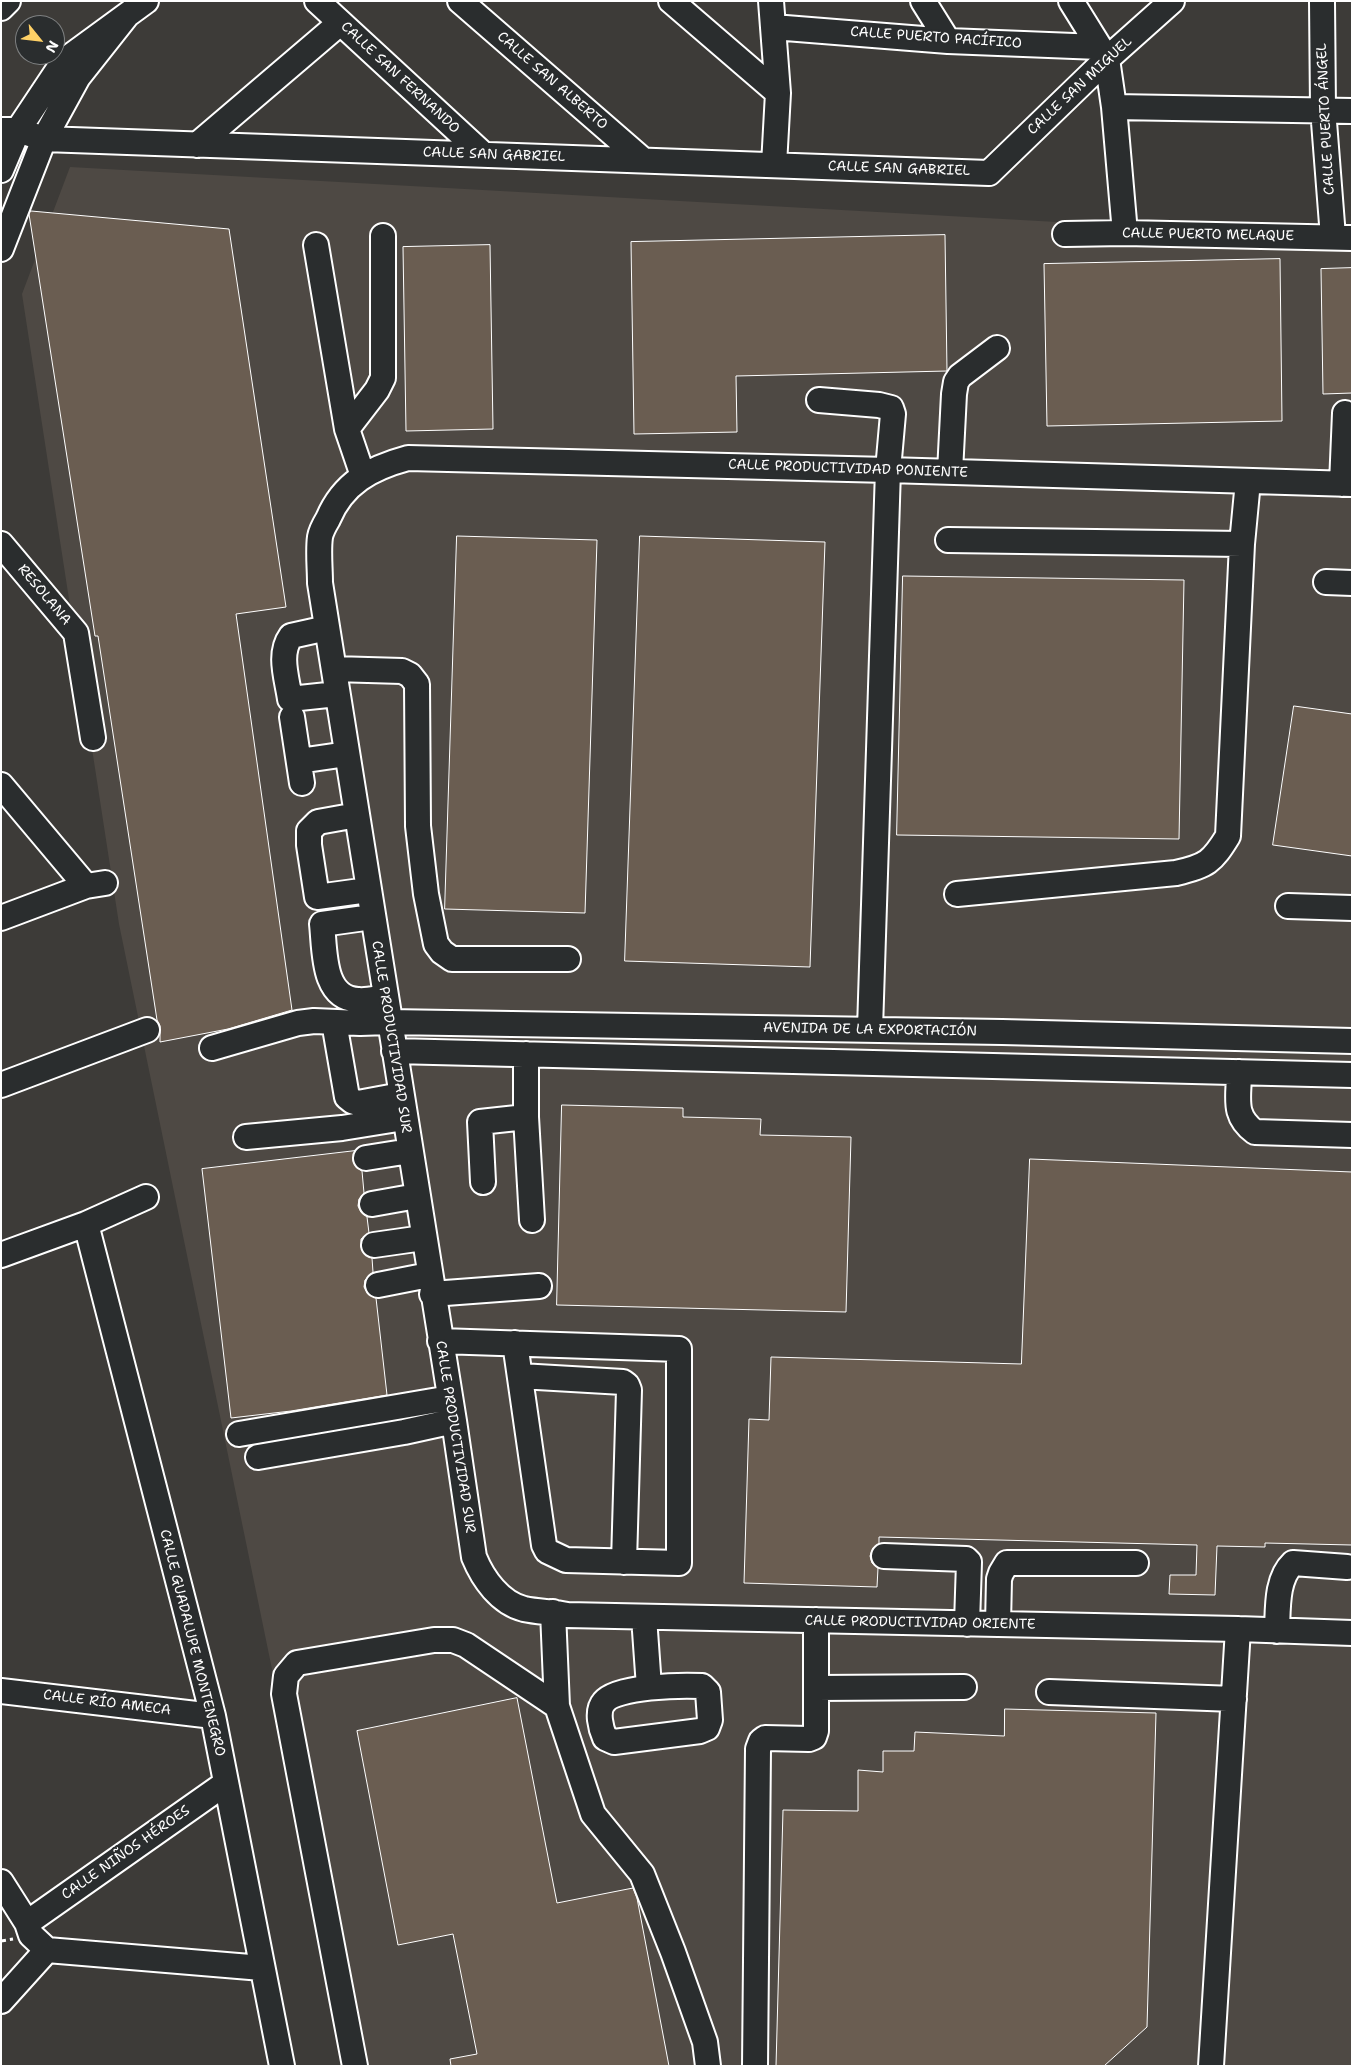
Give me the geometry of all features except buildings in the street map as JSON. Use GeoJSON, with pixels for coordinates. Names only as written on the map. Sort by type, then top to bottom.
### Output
{"type":"FeatureCollection","features":[{"type":"Feature","properties":{"kind":"street"},"geometry":{"type":"LineString","coordinates":[[1,8],[8,1]]}},
{"type":"Feature","properties":{"kind":"street","name":"CALLE SAN FERNANDO"},"geometry":{"type":"LineString","coordinates":[[317,1],[484,155]]}},
{"type":"Feature","properties":{"kind":"street","name":"CALLE SAN ALBERTO"},"geometry":{"type":"LineString","coordinates":[[460,1],[644,160]]}},
{"type":"Feature","properties":{"kind":"street"},"geometry":{"type":"LineString","coordinates":[[672,1],[778,93]]}},
{"type":"Feature","properties":{"kind":"street"},"geometry":{"type":"LineString","coordinates":[[771,1],[778,93],[774,165]]}},
{"type":"Feature","properties":{"kind":"street"},"geometry":{"type":"LineString","coordinates":[[923,1],[948,41]]}},
{"type":"Feature","properties":{"kind":"street"},"geometry":{"type":"LineString","coordinates":[[1071,1],[1103,53],[1114,107],[1125,233]]}},
{"type":"Feature","properties":{"kind":"street","name":"CALLE SAN MIGUEL"},"geometry":{"type":"LineString","coordinates":[[989,173],[1103,53],[1172,1]]}},
{"type":"Feature","properties":{"kind":"street","name":"CALLE PUERTO ÁNGEL"},"geometry":{"type":"LineString","coordinates":[[1322,1],[1323,109],[1342,238]]}},
{"type":"Feature","properties":{"kind":"street"},"geometry":{"type":"LineString","coordinates":[[1,170],[10,130],[64,61],[136,8]]}},
{"type":"Feature","properties":{"kind":"street"},"geometry":{"type":"LineString","coordinates":[[1,249],[44,139],[78,77],[136,8]]}},
{"type":"Feature","properties":{"kind":"street"},"geometry":{"type":"LineString","coordinates":[[197,145],[340,23]]}},
{"type":"Feature","properties":{"kind":"street","name":"CALLE PUERTO PACÍFICO"},"geometry":{"type":"LineString","coordinates":[[773,27],[1103,53]]}},
{"type":"Feature","properties":{"kind":"street"},"geometry":{"type":"LineString","coordinates":[[1114,107],[1323,109],[1352,111]]}},
{"type":"Feature","properties":{"kind":"street","name":"CALLE SAN GABRIEL"},"geometry":{"type":"LineString","coordinates":[[10,130],[44,139],[989,173]]}},
{"type":"Feature","properties":{"kind":"street","name":"CALLE PUERTO MELAQUE"},"geometry":{"type":"LineString","coordinates":[[1065,234],[1125,233],[1342,238]]}},
{"type":"Feature","properties":{"kind":"street"},"geometry":{"type":"LineString","coordinates":[[347,429],[377,390],[383,378],[383,236]]}},
{"type":"Feature","properties":{"kind":"street"},"geometry":{"type":"LineString","coordinates":[[316,246],[357,480]]}},
{"type":"Feature","properties":{"kind":"street"},"geometry":{"type":"LineString","coordinates":[[950,472],[956,382],[960,376],[997,348]]}},
{"type":"Feature","properties":{"kind":"street"},"geometry":{"type":"LineString","coordinates":[[819,400],[879,405],[891,408],[893,414],[888,470],[870,1029]]}},
{"type":"Feature","properties":{"kind":"street"},"geometry":{"type":"LineString","coordinates":[[1345,413],[1347,484]]}},
{"type":"Feature","properties":{"kind":"street","name":"CALLE PRODUCTIVIDAD PONIENTE"},"geometry":{"type":"LineString","coordinates":[[357,480],[383,465],[408,458],[1347,484]]}},
{"type":"Feature","properties":{"kind":"street","name":"CALLE PRODUCTIVIDAD SUR"},"geometry":{"type":"LineString","coordinates":[[357,480],[333,507],[320,536],[320,583],[474,1557],[482,1576],[494,1590]]}},
{"type":"Feature","properties":{"kind":"street"},"geometry":{"type":"LineString","coordinates":[[957,894],[1176,873],[1198,868],[1215,857],[1228,836],[1242,544],[1248,481]]}},
{"type":"Feature","properties":{"kind":"street"},"geometry":{"type":"LineString","coordinates":[[948,540],[1242,544]]}},
{"type":"Feature","properties":{"kind":"street","name":"RESOLANA"},"geometry":{"type":"LineString","coordinates":[[1,544],[76,633],[93,738]]}},
{"type":"Feature","properties":{"kind":"street"},"geometry":{"type":"LineString","coordinates":[[1326,582],[1352,583]]}},
{"type":"Feature","properties":{"kind":"street"},"geometry":{"type":"LineString","coordinates":[[327,628],[291,636],[285,644],[283,659],[290,699],[337,694]]}},
{"type":"Feature","properties":{"kind":"street"},"geometry":{"type":"LineString","coordinates":[[334,669],[402,671],[410,675],[416,684],[418,826],[426,894],[436,944],[442,952],[452,959],[568,959]]}},
{"type":"Feature","properties":{"kind":"street"},"geometry":{"type":"LineString","coordinates":[[292,717],[301,772],[347,754]]}},
{"type":"Feature","properties":{"kind":"street"},"geometry":{"type":"LineString","coordinates":[[1,784],[96,884],[1,918]]}},
{"type":"Feature","properties":{"kind":"street"},"geometry":{"type":"LineString","coordinates":[[357,815],[318,822],[309,831],[309,845],[317,897],[368,890]]}},
{"type":"Feature","properties":{"kind":"street"},"geometry":{"type":"LineString","coordinates":[[1288,906],[1352,908]]}},
{"type":"Feature","properties":{"kind":"street"},"geometry":{"type":"LineString","coordinates":[[372,917],[322,924],[330,980],[336,991],[344,996],[358,1000],[385,997]]}},
{"type":"Feature","properties":{"kind":"street","name":"AVENIDA DE LA EXPORTACIÓN"},"geometry":{"type":"LineString","coordinates":[[212,1048],[298,1022],[314,1021],[870,1029],[1352,1041]]}},
{"type":"Feature","properties":{"kind":"street"},"geometry":{"type":"LineString","coordinates":[[334,1022],[347,1097],[358,1103],[403,1107]]}},
{"type":"Feature","properties":{"kind":"street"},"geometry":{"type":"LineString","coordinates":[[1,1084],[147,1030]]}},
{"type":"Feature","properties":{"kind":"street"},"geometry":{"type":"LineString","coordinates":[[1002,1032],[1003,1067]]}},
{"type":"Feature","properties":{"kind":"street"},"geometry":{"type":"LineString","coordinates":[[394,1050],[1352,1075]]}},
{"type":"Feature","properties":{"kind":"street"},"geometry":{"type":"LineString","coordinates":[[526,1054],[526,1117],[532,1220]]}},
{"type":"Feature","properties":{"kind":"street"},"geometry":{"type":"LineString","coordinates":[[1239,1072],[1239,1112],[1245,1124],[1255,1132],[1352,1135]]}},
{"type":"Feature","properties":{"kind":"street"},"geometry":{"type":"LineString","coordinates":[[246,1137],[342,1128],[403,1107]]}},
{"type":"Feature","properties":{"kind":"street"},"geometry":{"type":"LineString","coordinates":[[483,1182],[480,1122],[526,1117]]}},
{"type":"Feature","properties":{"kind":"street"},"geometry":{"type":"LineString","coordinates":[[366,1158],[410,1151]]}},
{"type":"Feature","properties":{"kind":"street"},"geometry":{"type":"LineString","coordinates":[[372,1204],[417,1196]]}},
{"type":"Feature","properties":{"kind":"street"},"geometry":{"type":"LineString","coordinates":[[1,1256],[86,1224],[146,1197]]}},
{"type":"Feature","properties":{"kind":"street","name":"CALLE GUADALUPE MONTENEGRO"},"geometry":{"type":"LineString","coordinates":[[86,1224],[213,1716],[282,2066]]}},
{"type":"Feature","properties":{"kind":"street"},"geometry":{"type":"LineString","coordinates":[[374,1245],[423,1238]]}},
{"type":"Feature","properties":{"kind":"street"},"geometry":{"type":"LineString","coordinates":[[378,1285],[539,1286]]}},
{"type":"Feature","properties":{"kind":"street"},"geometry":{"type":"LineString","coordinates":[[440,1341],[515,1343],[679,1349],[679,1563],[566,1560],[548,1551],[544,1545],[515,1343]]}},
{"type":"Feature","properties":{"kind":"street"},"geometry":{"type":"LineString","coordinates":[[520,1376],[623,1382],[627,1385],[629,1390],[624,1562]]}},
{"type":"Feature","properties":{"kind":"street"},"geometry":{"type":"LineString","coordinates":[[239,1434],[450,1398]]}},
{"type":"Feature","properties":{"kind":"street"},"geometry":{"type":"LineString","coordinates":[[258,1458],[404,1432],[454,1421]]}},
{"type":"Feature","properties":{"kind":"street"},"geometry":{"type":"LineString","coordinates":[[884,1556],[966,1559],[969,1562],[967,1624]]}},
{"type":"Feature","properties":{"kind":"street"},"geometry":{"type":"LineString","coordinates":[[998,1624],[999,1579],[1008,1563],[1136,1563]]}},
{"type":"Feature","properties":{"kind":"street"},"geometry":{"type":"LineString","coordinates":[[1277,1631],[1280,1592],[1286,1569],[1293,1564],[1347,1567]]}},
{"type":"Feature","properties":{"kind":"street","name":"CALLE PRODUCTIVIDAD ORIENTE"},"geometry":{"type":"LineString","coordinates":[[494,1590],[523,1608],[567,1615],[1352,1633]]}},
{"type":"Feature","properties":{"kind":"street"},"geometry":{"type":"LineString","coordinates":[[553,1612],[557,1706],[593,1814],[642,1874],[673,1952],[705,2042],[708,2066]]}},
{"type":"Feature","properties":{"kind":"street"},"geometry":{"type":"LineString","coordinates":[[644,1617],[649,1687]]}},
{"type":"Feature","properties":{"kind":"street"},"geometry":{"type":"LineString","coordinates":[[755,2066],[758,1749],[761,1741],[765,1738],[809,1740],[814,1736],[816,1731],[817,1688],[816,1620]]}},
{"type":"Feature","properties":{"kind":"street"},"geometry":{"type":"LineString","coordinates":[[1211,2066],[1238,1629]]}},
{"type":"Feature","properties":{"kind":"street"},"geometry":{"type":"LineString","coordinates":[[356,2066],[284,1694],[286,1676],[297,1663],[434,1640],[453,1640],[466,1644],[557,1706]]}},
{"type":"Feature","properties":{"kind":"street"},"geometry":{"type":"LineString","coordinates":[[817,1688],[964,1687]]}},
{"type":"Feature","properties":{"kind":"street","name":"CALLE RÍO AMECA"},"geometry":{"type":"LineString","coordinates":[[1,1690],[213,1716]]}},
{"type":"Feature","properties":{"kind":"street"},"geometry":{"type":"LineString","coordinates":[[1049,1692],[1234,1699]]}},
{"type":"Feature","properties":{"kind":"street","name":"CALLE NIÑOS HÉROES"},"geometry":{"type":"LineString","coordinates":[[1,2001],[35,1936],[226,1783]]}},
{"type":"Feature","properties":{"kind":"street"},"geometry":{"type":"LineString","coordinates":[[1,1882],[35,1936],[262,1968]]}},
{"type":"Feature","properties":{"kind":"shaded area"},"geometry":{"type":"Polygon","coordinates":[[[70,167],[1093,224],[1352,234],[1352,2066],[364,2066],[273,1674],[119,924],[22,294],[70,167]]]}}]}
